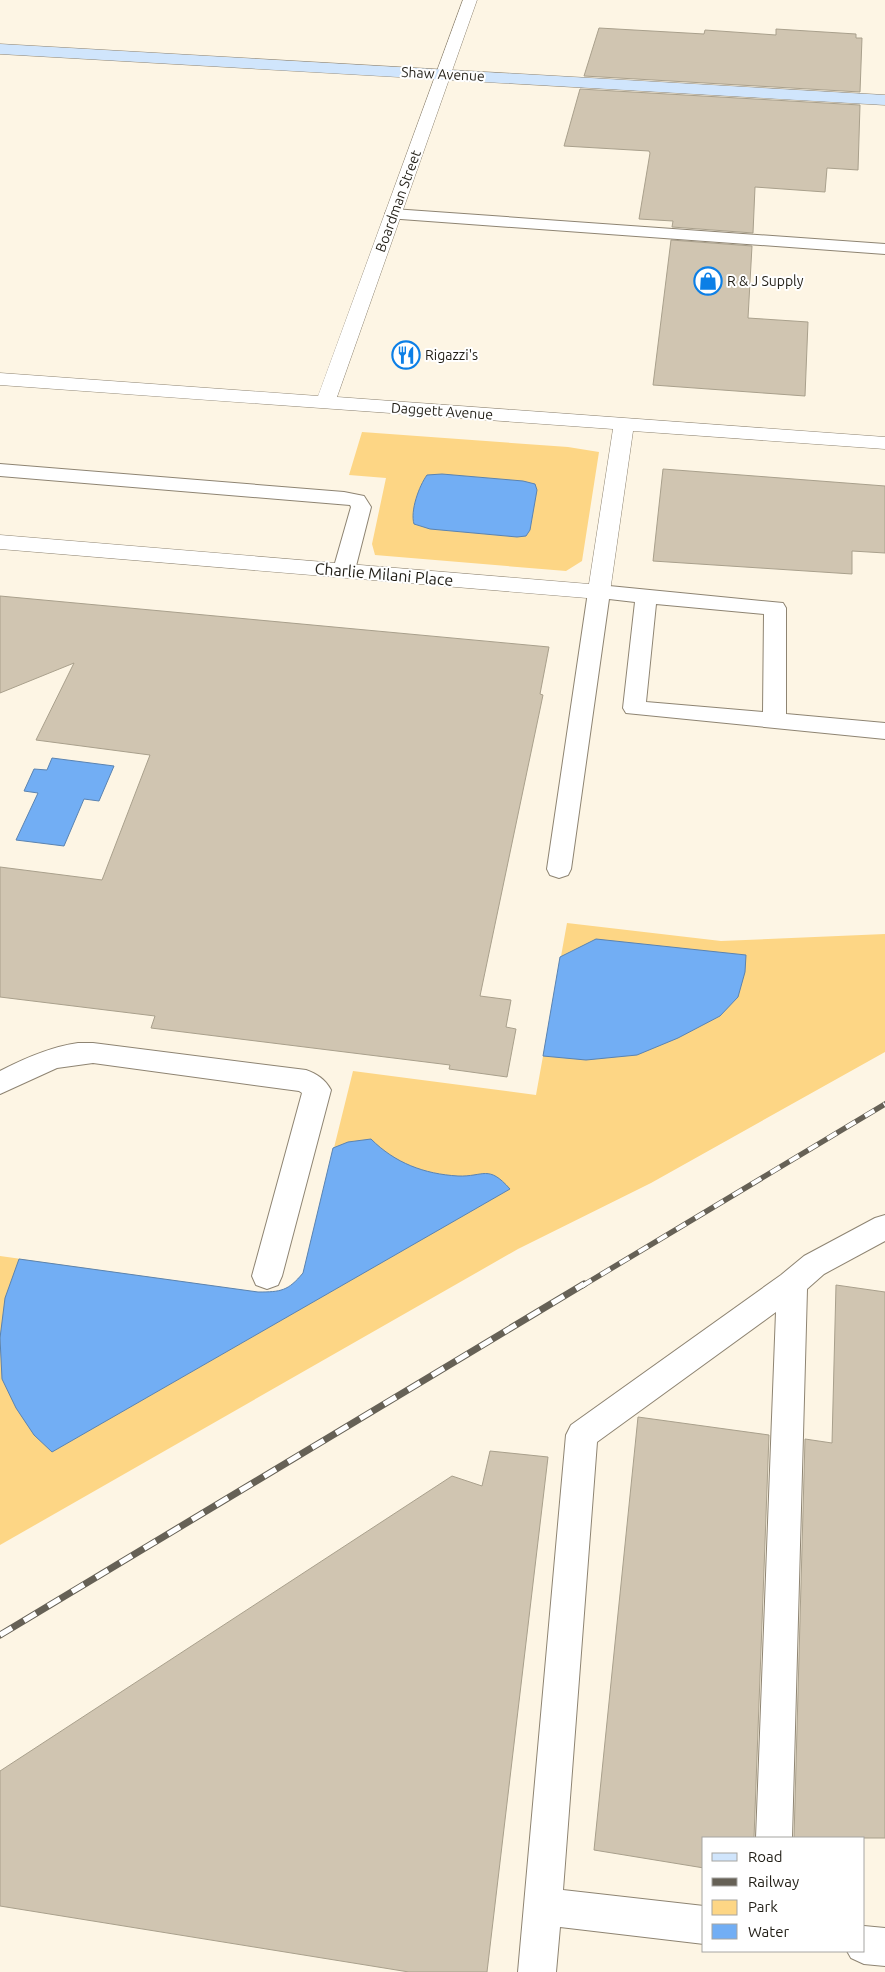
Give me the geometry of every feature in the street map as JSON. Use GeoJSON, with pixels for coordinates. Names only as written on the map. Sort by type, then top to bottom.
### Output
{"type":"FeatureCollection","features":[{"type":"Feature","properties":{"kind":"street","name":"Boardman Street"},"geometry":{"type":"LineString","coordinates":[[325,403],[470,0]]}},
{"type":"Feature","properties":{"kind":"street","name":"Shaw Avenue"},"geometry":{"type":"LineString","coordinates":[[0,49],[885,100]]}},
{"type":"Feature","properties":{"kind":"street","name":"Daggett Avenue"},"geometry":{"type":"LineString","coordinates":[[0,379],[885,444]]}},
{"type":"Feature","properties":{"kind":"street"},"geometry":{"type":"LineString","coordinates":[[599,592],[624,425]]}},
{"type":"Feature","properties":{"kind":"street","name":"Charlie Milani Place"},"geometry":{"type":"LineString","coordinates":[[0,542],[599,592]]}},
{"type":"Feature","properties":{"kind":"lane"},"geometry":{"type":"LineString","coordinates":[[393,214],[885,249]]}},
{"type":"Feature","properties":{"kind":"lane"},"geometry":{"type":"LineString","coordinates":[[0,470],[357,500],[361,507],[344,570]]}},
{"type":"Feature","properties":{"kind":"lane"},"geometry":{"type":"LineString","coordinates":[[559,869],[599,592],[775,608],[774,721]]}},
{"type":"Feature","properties":{"kind":"lane"},"geometry":{"type":"LineString","coordinates":[[646,596],[634,708],[885,731]]}},
{"type":"Feature","properties":{"kind":"lane"},"geometry":{"type":"LineString","coordinates":[[0,1083],[48,1058],[70,1053],[93,1053],[306,1081],[316,1090],[267,1276]]}},
{"type":"Feature","properties":{"kind":"lane"},"geometry":{"type":"LineString","coordinates":[[537,1972],[582,1435],[792,1284],[814,1265],[885,1227]]}},
{"type":"Feature","properties":{"kind":"lane"},"geometry":{"type":"LineString","coordinates":[[774,1837],[792,1284]]}},
{"type":"Feature","properties":{"kind":"lane"},"geometry":{"type":"LineString","coordinates":[[542,1906],[702,1925]]}},
{"type":"Feature","properties":{"kind":"lane"},"geometry":{"type":"LineString","coordinates":[[865,1944],[885,1947]]}},
{"type":"Feature","properties":{"kind":"green space"},"geometry":{"type":"Polygon","coordinates":[[[362,432],[568,447],[599,452],[582,561],[566,571],[375,555],[372,544],[386,478],[349,475],[362,432]]]}},
{"type":"Feature","properties":{"kind":"green space"},"geometry":{"type":"Polygon","coordinates":[[[567,923],[721,941],[885,934],[885,1052],[651,1183],[518,1249],[0,1545],[0,1256],[258,1292],[284,1290],[293,1284],[303,1273],[353,1071],[536,1095],[567,923]]]}},
{"type":"Feature","properties":{"kind":"water"},"geometry":{"type":"Polygon","coordinates":[[[442,474],[523,481],[535,484],[537,490],[530,530],[526,536],[517,537],[430,529],[414,524],[414,506],[424,480],[427,475],[442,474]]]}},
{"type":"Feature","properties":{"kind":"water"},"geometry":{"type":"Polygon","coordinates":[[[52,758],[114,766],[99,801],[84,799],[64,846],[16,840],[38,793],[24,791],[34,769],[47,770],[52,758]]]}},
{"type":"Feature","properties":{"kind":"water"},"geometry":{"type":"Polygon","coordinates":[[[596,939],[746,955],[745,972],[738,997],[720,1016],[678,1038],[637,1055],[586,1060],[543,1056],[560,957],[596,939]]]}},
{"type":"Feature","properties":{"kind":"water"},"geometry":{"type":"Polygon","coordinates":[[[371,1139],[390,1155],[422,1170],[458,1176],[491,1174],[503,1181],[510,1189],[52,1452],[34,1435],[16,1408],[2,1379],[0,1338],[5,1298],[19,1259],[258,1292],[273,1292],[284,1289],[293,1284],[303,1273],[333,1148],[348,1142],[371,1139]]]}},
{"type":"Feature","properties":{"kind":"building"},"geometry":{"type":"Polygon","coordinates":[[[599,28],[704,34],[705,30],[776,35],[776,29],[856,34],[856,38],[862,38],[860,92],[584,76],[599,28]]]}},
{"type":"Feature","properties":{"kind":"building"},"geometry":{"type":"Polygon","coordinates":[[[580,89],[860,105],[858,170],[827,168],[825,192],[755,187],[753,233],[672,227],[673,221],[639,219],[649,151],[564,146],[580,89]]]}},
{"type":"Feature","properties":{"kind":"building","name":"R & J Supply"},"geometry":{"type":"Polygon","coordinates":[[[671,240],[752,246],[748,318],[808,322],[805,396],[653,385],[671,240]]]}},
{"type":"Feature","properties":{"kind":"building"},"geometry":{"type":"Polygon","coordinates":[[[663,469],[885,486],[885,553],[852,551],[852,574],[653,561],[663,469]]]}},
{"type":"Feature","properties":{"kind":"building"},"geometry":{"type":"Polygon","coordinates":[[[0,596],[549,647],[540,694],[543,695],[480,996],[511,1000],[506,1027],[516,1029],[507,1077],[449,1069],[450,1065],[151,1028],[155,1016],[0,997],[0,867],[102,880],[150,755],[36,740],[74,663],[0,693],[0,596]]]}},
{"type":"Feature","properties":{"kind":"building"},"geometry":{"type":"Polygon","coordinates":[[[836,1285],[885,1292],[885,1838],[794,1837],[805,1439],[832,1443],[836,1285]]]}},
{"type":"Feature","properties":{"kind":"building"},"geometry":{"type":"Polygon","coordinates":[[[638,1417],[769,1435],[754,1837],[702,1837],[702,1868],[594,1850],[638,1417]]]}},
{"type":"Feature","properties":{"kind":"building"},"geometry":{"type":"Polygon","coordinates":[[[490,1451],[548,1457],[487,1972],[409,1972],[0,1906],[0,1771],[452,1476],[482,1486],[490,1451]]]}},
{"type":"Feature","properties":{"kind":"railway"},"geometry":{"type":"LineString","coordinates":[[582,1286],[885,1104]]}},
{"type":"Feature","properties":{"kind":"railway"},"geometry":{"type":"LineString","coordinates":[[0,1635],[584,1284]]}},
{"type":"Feature","properties":{"kind":"place","name":"R & J Supply"},"geometry":{"type":"Point","coordinates":[708,281]}},
{"type":"Feature","properties":{"kind":"place","name":"Rigazzi's"},"geometry":{"type":"Point","coordinates":[406,355]}}]}
